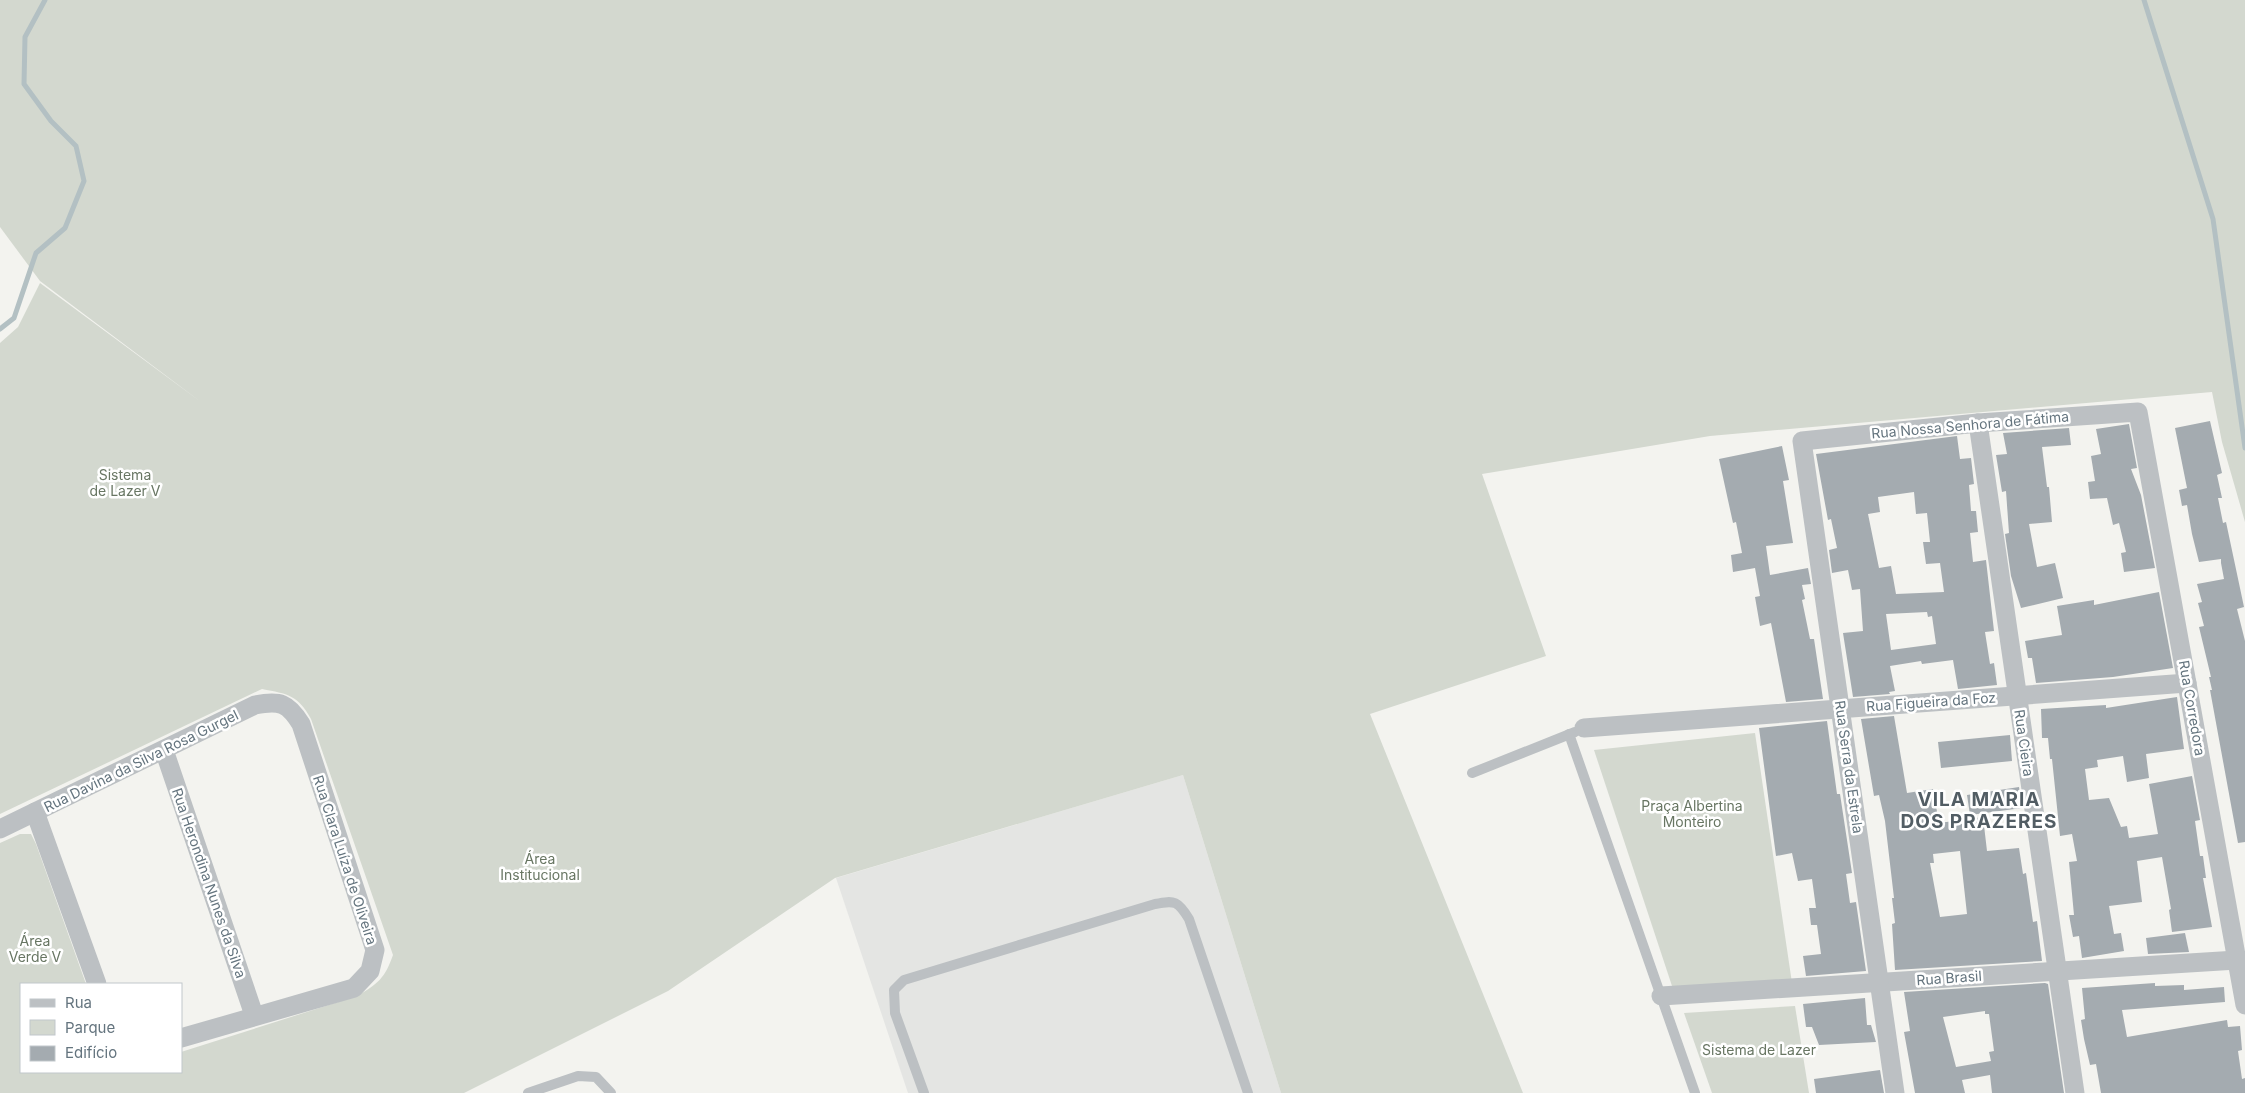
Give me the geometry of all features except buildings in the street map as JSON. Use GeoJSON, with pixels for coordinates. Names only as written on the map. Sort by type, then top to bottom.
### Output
{"type":"FeatureCollection","features":[{"type":"Feature","properties":{"kind":"street","name":"Rua Nossa Senhora de Fátima"},"geometry":{"type":"LineString","coordinates":[[1802,441],[1978,423],[2138,412]]}},
{"type":"Feature","properties":{"kind":"street","name":"Rua Corredora"},"geometry":{"type":"LineString","coordinates":[[2138,412],[2245,1005]]}},
{"type":"Feature","properties":{"kind":"street","name":"Rua Cieira"},"geometry":{"type":"LineString","coordinates":[[1978,423],[2075,1093]]}},
{"type":"Feature","properties":{"kind":"street","name":"Rua Serra da Estrela"},"geometry":{"type":"LineString","coordinates":[[1802,441],[1895,1093]]}},
{"type":"Feature","properties":{"kind":"street","name":"Rua Figueira da Foz"},"geometry":{"type":"LineString","coordinates":[[1577,731],[2187,683]]}},
{"type":"Feature","properties":{"kind":"street","name":"Rua Davina da Silva Rosa Gurgel"},"geometry":{"type":"LineString","coordinates":[[0,829],[256,705],[271,702],[284,704]]}},
{"type":"Feature","properties":{"kind":"street","name":"Rua Clara Luíza de Oliveira"},"geometry":{"type":"LineString","coordinates":[[182,1038],[254,1015],[354,988],[370,971],[374,950],[301,724],[293,711],[284,704]]}},
{"type":"Feature","properties":{"kind":"street","name":"Rua Herondina Nunes da Silva"},"geometry":{"type":"LineString","coordinates":[[164,750],[254,1015]]}},
{"type":"Feature","properties":{"kind":"street"},"geometry":{"type":"LineString","coordinates":[[35,812],[97,983]]}},
{"type":"Feature","properties":{"kind":"street","name":"Rua Brasil"},"geometry":{"type":"LineString","coordinates":[[1661,996],[2237,960]]}},
{"type":"Feature","properties":{"kind":"lane","name":"Rua Figueira da Foz"},"geometry":{"type":"LineString","coordinates":[[1472,773],[1577,731]]}},
{"type":"Feature","properties":{"kind":"lane"},"geometry":{"type":"LineString","coordinates":[[1577,731],[1661,996],[1695,1093]]}},
{"type":"Feature","properties":{"kind":"lane"},"geometry":{"type":"LineString","coordinates":[[924,1093],[895,1014],[894,990],[904,980],[1155,904],[1171,901],[1181,906],[1189,919],[1248,1093]]}},
{"type":"Feature","properties":{"kind":"lane"},"geometry":{"type":"LineString","coordinates":[[528,1093],[578,1076],[596,1077],[611,1093]]}},
{"type":"Feature","properties":{"kind":"shaded area"},"geometry":{"type":"Polygon","coordinates":[[[1183,775],[1281,1093],[908,1093],[836,878],[1183,775]]]}},
{"type":"Feature","properties":{"kind":"green space"},"geometry":{"type":"Polygon","coordinates":[[[0,0],[2245,0],[2245,522],[2222,442],[2212,392],[1710,436],[1482,474],[1546,656],[1370,714],[1523,1093],[1281,1093],[1183,775],[835,878],[668,991],[464,1093],[0,1093],[0,843],[20,834],[31,834],[36,844],[86,983],[20,983],[20,1073],[182,1073],[182,1052],[357,996],[380,980],[393,955],[311,719],[297,700],[286,694],[262,689],[0,814],[0,343],[18,327],[40,283],[201,402],[40,281],[0,227],[0,0]]]}},
{"type":"Feature","properties":{"kind":"green space","name":"Praça Albertina Monteiro"},"geometry":{"type":"Polygon","coordinates":[[[1755,733],[1792,983],[1673,989],[1594,750],[1755,733]]]}},
{"type":"Feature","properties":{"kind":"green space","name":"Sistema de Lazer"},"geometry":{"type":"Polygon","coordinates":[[[1795,1006],[1809,1093],[1712,1093],[1684,1013],[1795,1006]]]}},
{"type":"Feature","properties":{"kind":"waterway"},"geometry":{"type":"LineString","coordinates":[[0,329],[14,318],[36,253],[65,228],[84,181],[76,146],[51,121],[24,84],[25,37],[45,0]]}},
{"type":"Feature","properties":{"kind":"waterway"},"geometry":{"type":"LineString","coordinates":[[2144,0],[2213,219],[2245,448]]}},
{"type":"Feature","properties":{"kind":"district","name":"VILA MARIA DOS PRAZERES"},"geometry":{"type":"Point","coordinates":[1979,810]}},
{"type":"Feature","properties":{"kind":"park label","name":"Sistema de Lazer V"},"geometry":{"type":"Point","coordinates":[125,484]}},
{"type":"Feature","properties":{"kind":"park label","name":"Área Institucional"},"geometry":{"type":"Point","coordinates":[540,868]}},
{"type":"Feature","properties":{"kind":"park label","name":"Área Verde V"},"geometry":{"type":"Point","coordinates":[35,950]}}]}
